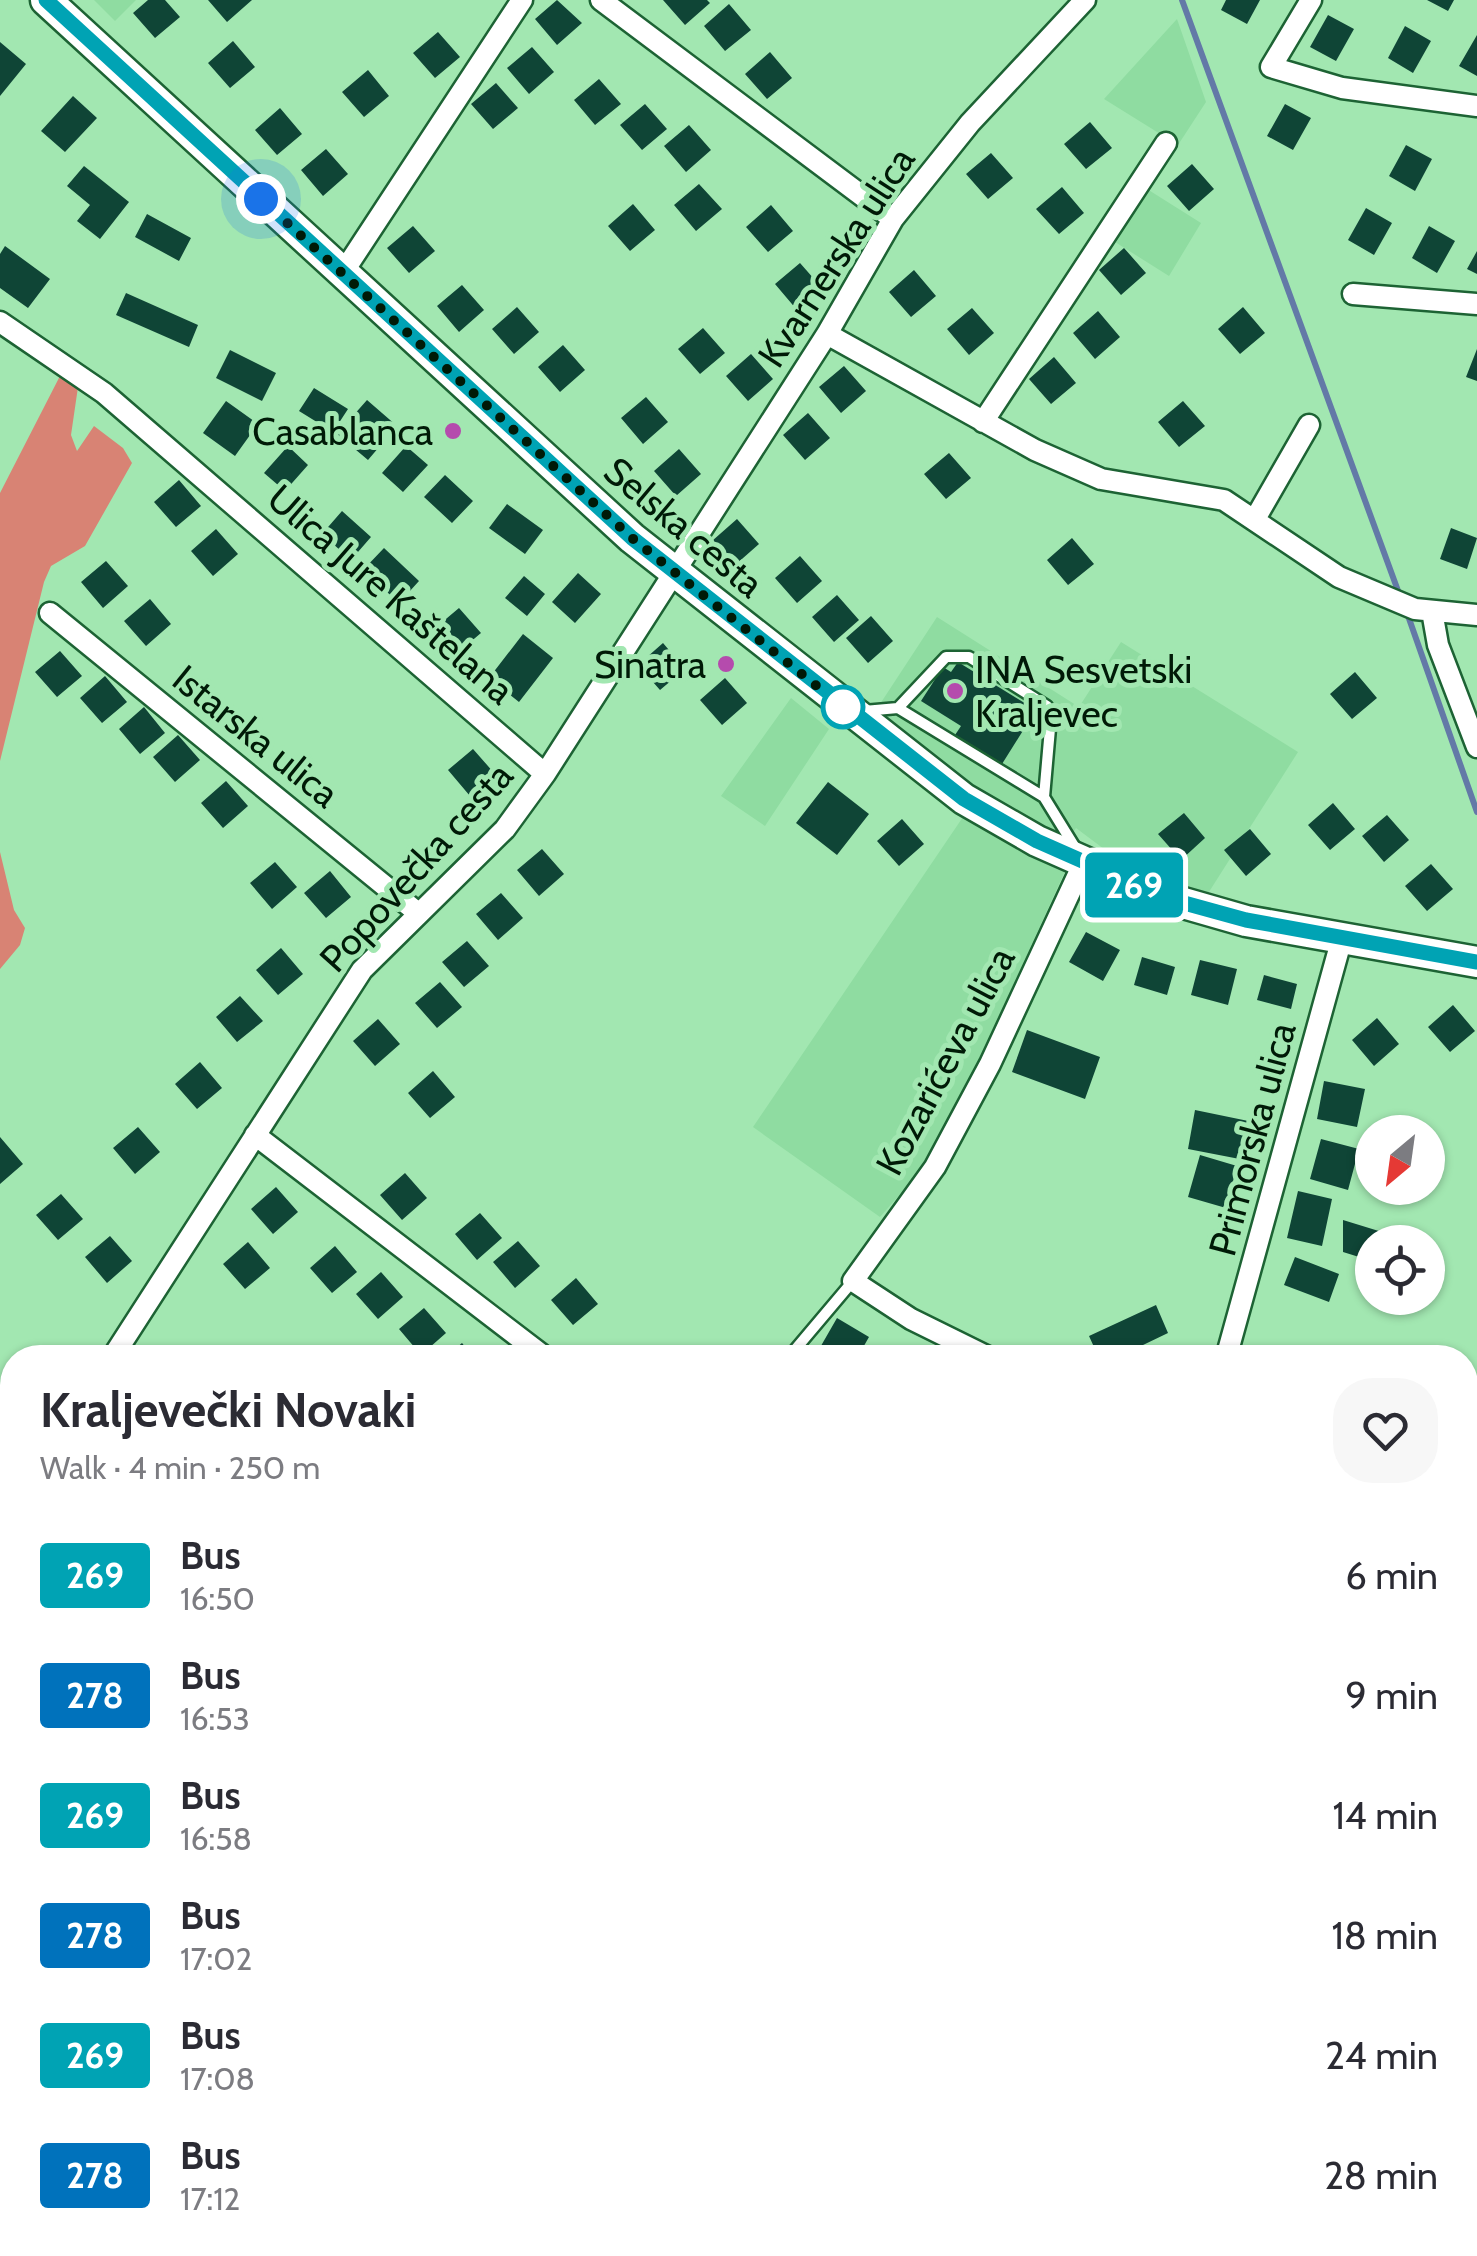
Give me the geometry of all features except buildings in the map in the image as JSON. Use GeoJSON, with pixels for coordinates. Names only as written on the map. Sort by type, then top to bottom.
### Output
{"type":"FeatureCollection","features":[{"type":"Feature","properties":{"kind":"main road","name":"Selska cesta"},"geometry":{"type":"LineString","coordinates":[[46,0],[674,574],[964,799],[1084,864],[1208,910],[1477,962]]}},
{"type":"Feature","properties":{"kind":"main road","name":"Selska cesta"},"geometry":{"type":"LineString","coordinates":[[1374,943],[1477,944]]}},
{"type":"Feature","properties":{"kind":"street"},"geometry":{"type":"LineString","coordinates":[[342,274],[522,0]]}},
{"type":"Feature","properties":{"kind":"street"},"geometry":{"type":"LineString","coordinates":[[601,0],[893,219]]}},
{"type":"Feature","properties":{"kind":"street","name":"Kvarnerska ulica"},"geometry":{"type":"LineString","coordinates":[[674,574],[827,334],[893,219],[970,124],[1085,0]]}},
{"type":"Feature","properties":{"kind":"street"},"geometry":{"type":"LineString","coordinates":[[1311,0],[1272,67],[1342,88],[1477,106]]}},
{"type":"Feature","properties":{"kind":"street"},"geometry":{"type":"LineString","coordinates":[[983,422],[1166,144]]}},
{"type":"Feature","properties":{"kind":"street"},"geometry":{"type":"LineString","coordinates":[[1353,294],[1477,304]]}},
{"type":"Feature","properties":{"kind":"street","name":"Ulica Jure Kaštelana"},"geometry":{"type":"LineString","coordinates":[[0,322],[104,393],[546,774]]}},
{"type":"Feature","properties":{"kind":"street"},"geometry":{"type":"LineString","coordinates":[[827,334],[983,422],[1101,479],[1224,500],[1339,577],[1385,598],[1424,610],[1477,615]]}},
{"type":"Feature","properties":{"kind":"street"},"geometry":{"type":"LineString","coordinates":[[1254,519],[1309,426]]}},
{"type":"Feature","properties":{"kind":"street","name":"Popovečka cesta"},"geometry":{"type":"LineString","coordinates":[[120,1345],[362,970],[505,829],[546,774],[674,574]]}},
{"type":"Feature","properties":{"kind":"street"},"geometry":{"type":"LineString","coordinates":[[1424,610],[1477,746]]}},
{"type":"Feature","properties":{"kind":"street","name":"Istarska ulica"},"geometry":{"type":"LineString","coordinates":[[50,613],[418,913]]}},
{"type":"Feature","properties":{"kind":"street","name":"Kozarićeva ulica"},"geometry":{"type":"LineString","coordinates":[[853,1282],[935,1167],[990,1064],[1084,864]]}},
{"type":"Feature","properties":{"kind":"street","name":"Primorska ulica"},"geometry":{"type":"LineString","coordinates":[[1230,1345],[1342,938]]}},
{"type":"Feature","properties":{"kind":"street"},"geometry":{"type":"LineString","coordinates":[[255,1135],[529,1345]]}},
{"type":"Feature","properties":{"kind":"street"},"geometry":{"type":"LineString","coordinates":[[853,1282],[911,1319],[964,1345]]}},
{"type":"Feature","properties":{"kind":"lane"},"geometry":{"type":"LineString","coordinates":[[898,708],[946,657],[968,656],[1047,706],[1052,717],[1044,797]]}},
{"type":"Feature","properties":{"kind":"lane"},"geometry":{"type":"LineString","coordinates":[[845,710],[898,708],[1044,797],[1084,864]]}},
{"type":"Feature","properties":{"kind":"lane"},"geometry":{"type":"LineString","coordinates":[[799,1345],[853,1282]]}},
{"type":"Feature","properties":{"kind":"shaded area"},"geometry":{"type":"Polygon","coordinates":[[[94,0],[136,0],[115,21],[94,0]]]}},
{"type":"Feature","properties":{"kind":"shaded area"},"geometry":{"type":"Polygon","coordinates":[[[1177,19],[1206,102],[1178,145],[1104,99],[1177,19]]]}},
{"type":"Feature","properties":{"kind":"shaded area"},"geometry":{"type":"Polygon","coordinates":[[[1147,189],[1201,223],[1169,276],[1115,242],[1147,189]]]}},
{"type":"Feature","properties":{"kind":"shaded area"},"geometry":{"type":"Polygon","coordinates":[[[61,374],[78,387],[71,435],[77,451],[94,426],[123,448],[132,463],[85,546],[51,566],[0,761],[0,493],[61,374]]]}},
{"type":"Feature","properties":{"kind":"shaded area"},"geometry":{"type":"Polygon","coordinates":[[[937,617],[1079,707],[1121,642],[1298,752],[1207,895],[1116,858],[1076,828],[1063,848],[887,730],[882,701],[937,617]]]}},
{"type":"Feature","properties":{"kind":"shaded area"},"geometry":{"type":"Polygon","coordinates":[[[791,698],[829,729],[765,826],[721,796],[791,698]]]}},
{"type":"Feature","properties":{"kind":"shaded area"},"geometry":{"type":"Polygon","coordinates":[[[965,814],[1066,869],[974,1071],[923,1168],[880,1217],[753,1127],[965,814]]]}},
{"type":"Feature","properties":{"kind":"shaded area"},"geometry":{"type":"Polygon","coordinates":[[[0,852],[14,910],[25,928],[20,945],[0,969],[0,852]]]}},
{"type":"Feature","properties":{"kind":"waterway"},"geometry":{"type":"LineString","coordinates":[[1182,0],[1401,599]]}},
{"type":"Feature","properties":{"kind":"waterway"},"geometry":{"type":"LineString","coordinates":[[1406,610],[1477,812]]}},
{"type":"Feature","properties":{"kind":"bus line","name":"269"},"geometry":{"type":"LineString","coordinates":[[46,0],[632,538],[819,689],[964,799],[1037,841],[1166,898],[1246,920],[1477,962]]}},
{"type":"Feature","properties":{"kind":"place","name":"Casablanca"},"geometry":{"type":"Point","coordinates":[453,431]}},
{"type":"Feature","properties":{"kind":"place","name":"Sinatra"},"geometry":{"type":"Point","coordinates":[726,664]}},
{"type":"Feature","properties":{"kind":"place","name":"INA Sesvetski Kraljevec"},"geometry":{"type":"Point","coordinates":[955,691]}},
{"type":"Feature","properties":{"kind":"route"},"geometry":{"type":"LineString","coordinates":[[261,199],[632,538],[845,710],[843,707]]}}]}
